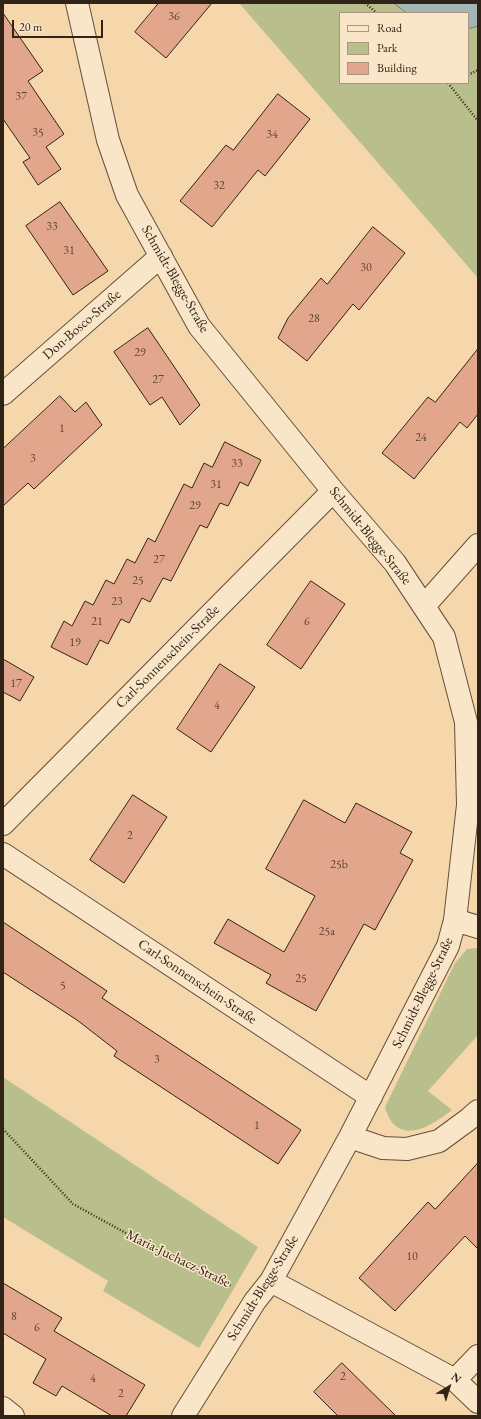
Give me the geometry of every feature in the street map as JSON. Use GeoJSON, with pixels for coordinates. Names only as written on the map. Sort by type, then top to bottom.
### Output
{"type":"FeatureCollection","features":[{"type":"Feature","properties":{"kind":"street","name":"Schmidt-Blegge-Straße"},"geometry":{"type":"LineString","coordinates":[[77,3],[108,140],[127,195],[199,326],[333,491],[395,563],[444,637],[466,722],[468,805],[455,920],[448,946],[350,1137],[270,1281],[255,1301],[183,1416]]}},
{"type":"Feature","properties":{"kind":"street","name":"Don-Bosco-Straße"},"geometry":{"type":"LineString","coordinates":[[3,394],[161,256]]}},
{"type":"Feature","properties":{"kind":"street","name":"Carl-Sonnenschein-Straße"},"geometry":{"type":"LineString","coordinates":[[3,824],[333,491]]}},
{"type":"Feature","properties":{"kind":"street"},"geometry":{"type":"LineString","coordinates":[[424,606],[478,546]]}},
{"type":"Feature","properties":{"kind":"street","name":"Carl-Sonnenschein-Straße"},"geometry":{"type":"LineString","coordinates":[[3,854],[371,1097]]}},
{"type":"Feature","properties":{"kind":"street"},"geometry":{"type":"LineString","coordinates":[[455,920],[478,927]]}},
{"type":"Feature","properties":{"kind":"street"},"geometry":{"type":"LineString","coordinates":[[350,1137],[382,1148],[408,1149],[439,1141],[469,1120],[478,1111]]}},
{"type":"Feature","properties":{"kind":"street"},"geometry":{"type":"LineString","coordinates":[[270,1281],[455,1380],[478,1402]]}},
{"type":"Feature","properties":{"kind":"street"},"geometry":{"type":"LineString","coordinates":[[455,1380],[478,1356]]}},
{"type":"Feature","properties":{"kind":"street"},"geometry":{"type":"LineString","coordinates":[[3,1408],[13,1416]]}},
{"type":"Feature","properties":{"kind":"path"},"geometry":{"type":"LineString","coordinates":[[365,3],[375,12]]}},
{"type":"Feature","properties":{"kind":"path"},"geometry":{"type":"LineString","coordinates":[[449,84],[478,121]]}},
{"type":"Feature","properties":{"kind":"path","name":"Maria-Juchacz-Straße"},"geometry":{"type":"LineString","coordinates":[[3,1129],[73,1204],[153,1248],[241,1290],[270,1281]]}},
{"type":"Feature","properties":{"kind":"green space"},"geometry":{"type":"Polygon","coordinates":[[[239,3],[394,3],[406,12],[339,12],[339,84],[469,84],[469,29],[478,26],[478,278],[239,3]]]}},
{"type":"Feature","properties":{"kind":"green space"},"geometry":{"type":"Polygon","coordinates":[[[467,949],[478,949],[478,1035],[428,1091],[452,1110],[434,1122],[415,1130],[405,1130],[397,1127],[390,1120],[385,1107],[455,963],[467,949]]]}},
{"type":"Feature","properties":{"kind":"green space"},"geometry":{"type":"Polygon","coordinates":[[[3,1077],[258,1247],[199,1348],[103,1291],[108,1281],[3,1217],[3,1077]]]}},
{"type":"Feature","properties":{"kind":"shaded area"},"geometry":{"type":"Polygon","coordinates":[[[394,3],[478,3],[478,26],[469,29],[469,12],[406,12],[394,3]]]}},
{"type":"Feature","properties":{"kind":"building"},"geometry":{"type":"Polygon","coordinates":[[[159,3],[212,3],[166,58],[135,32],[159,3]]]}},
{"type":"Feature","properties":{"kind":"building"},"geometry":{"type":"Polygon","coordinates":[[[3,13],[43,71],[28,81],[64,134],[46,147],[61,169],[38,185],[23,162],[30,158],[3,119],[3,13]]]}},
{"type":"Feature","properties":{"kind":"building"},"geometry":{"type":"Polygon","coordinates":[[[278,94],[310,119],[265,176],[258,170],[212,227],[180,201],[226,145],[233,150],[278,94]]]}},
{"type":"Feature","properties":{"kind":"building"},"geometry":{"type":"Polygon","coordinates":[[[60,202],[108,271],[73,295],[26,226],[60,202]]]}},
{"type":"Feature","properties":{"kind":"building"},"geometry":{"type":"Polygon","coordinates":[[[373,227],[405,253],[359,310],[353,304],[307,361],[278,338],[288,318],[321,278],[327,284],[373,227]]]}},
{"type":"Feature","properties":{"kind":"building"},"geometry":{"type":"Polygon","coordinates":[[[148,328],[200,405],[180,425],[162,397],[150,405],[114,352],[148,328]]]}},
{"type":"Feature","properties":{"kind":"building"},"geometry":{"type":"Polygon","coordinates":[[[478,349],[478,414],[467,428],[460,422],[414,479],[382,453],[428,397],[435,402],[478,349]]]}},
{"type":"Feature","properties":{"kind":"building"},"geometry":{"type":"Polygon","coordinates":[[[60,396],[75,412],[86,402],[102,425],[34,489],[28,483],[3,506],[3,449],[60,396]]]}},
{"type":"Feature","properties":{"kind":"building"},"geometry":{"type":"Polygon","coordinates":[[[225,442],[261,460],[248,486],[240,482],[228,506],[220,503],[207,528],[200,525],[171,581],[163,578],[150,602],[142,598],[129,623],[121,619],[108,644],[100,640],[87,665],[51,647],[64,621],[72,626],[85,601],[93,605],[106,580],[114,584],[127,559],[135,563],[148,538],[155,542],[184,484],[192,488],[204,463],[212,467],[225,442]]]}},
{"type":"Feature","properties":{"kind":"building"},"geometry":{"type":"Polygon","coordinates":[[[311,581],[345,604],[301,669],[267,645],[311,581]]]}},
{"type":"Feature","properties":{"kind":"building"},"geometry":{"type":"Polygon","coordinates":[[[3,659],[34,677],[20,701],[3,692],[3,659]]]}},
{"type":"Feature","properties":{"kind":"building"},"geometry":{"type":"Polygon","coordinates":[[[220,664],[255,687],[211,752],[177,729],[220,664]]]}},
{"type":"Feature","properties":{"kind":"building"},"geometry":{"type":"Polygon","coordinates":[[[133,795],[167,817],[124,883],[90,860],[133,795]]]}},
{"type":"Feature","properties":{"kind":"building"},"geometry":{"type":"Polygon","coordinates":[[[304,800],[345,823],[356,803],[412,832],[400,853],[413,860],[375,930],[364,924],[316,1011],[266,983],[271,975],[214,943],[228,919],[284,952],[315,896],[266,869],[304,800]]]}},
{"type":"Feature","properties":{"kind":"building"},"geometry":{"type":"Polygon","coordinates":[[[3,922],[107,991],[102,998],[301,1130],[278,1164],[114,1056],[117,1051],[77,1020],[3,972],[3,922]]]}},
{"type":"Feature","properties":{"kind":"building"},"geometry":{"type":"Polygon","coordinates":[[[478,1163],[478,1249],[465,1236],[395,1311],[359,1278],[428,1202],[435,1209],[478,1163]]]}},
{"type":"Feature","properties":{"kind":"building"},"geometry":{"type":"Polygon","coordinates":[[[3,1283],[62,1318],[54,1331],[145,1385],[126,1416],[112,1416],[62,1386],[56,1396],[33,1383],[46,1359],[3,1333],[3,1283]]]}},
{"type":"Feature","properties":{"kind":"building"},"geometry":{"type":"Polygon","coordinates":[[[342,1363],[396,1416],[338,1416],[314,1392],[342,1363]]]}}]}
